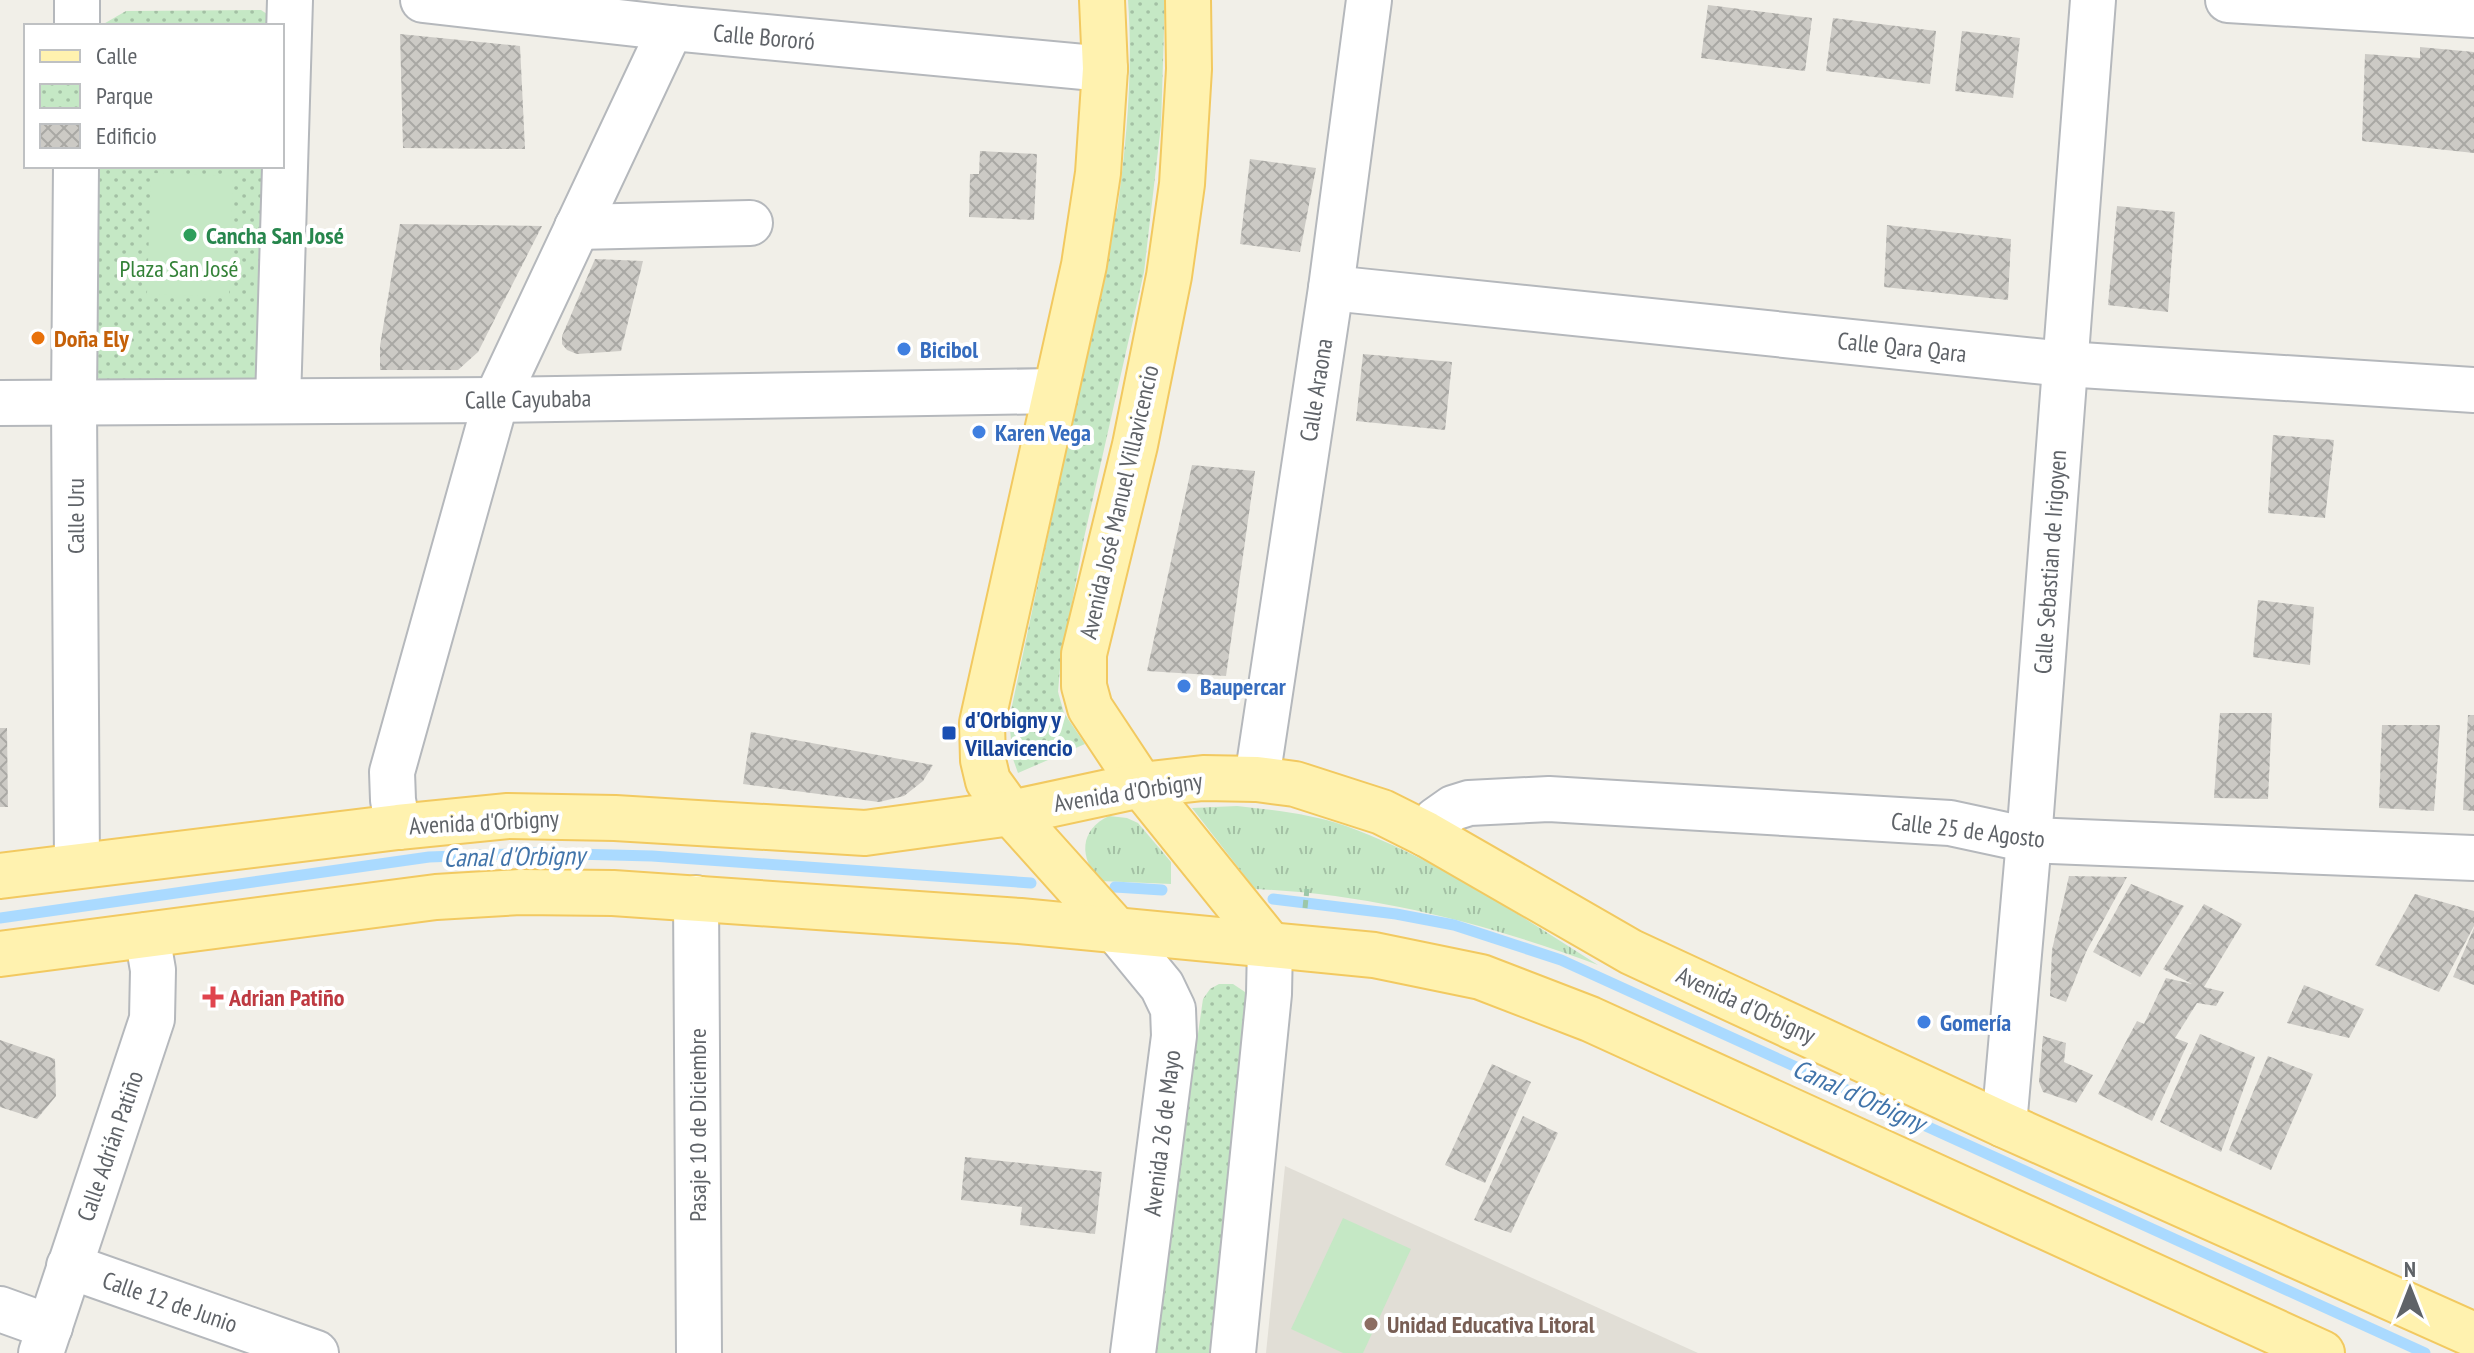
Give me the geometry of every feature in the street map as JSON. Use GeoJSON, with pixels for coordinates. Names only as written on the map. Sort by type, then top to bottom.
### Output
{"type":"FeatureCollection","features":[{"type":"Feature","properties":{"kind":"main road"},"geometry":{"type":"LineString","coordinates":[[1102,0],[1105,69],[1098,173],[1087,250],[982,723],[983,760],[988,781],[1011,813],[1116,930]]}},
{"type":"Feature","properties":{"kind":"main road","name":"Avenida José Manuel Villavicencio"},"geometry":{"type":"LineString","coordinates":[[1188,0],[1189,69],[1183,169],[1169,276],[1135,445],[1084,654],[1084,686],[1090,708],[1141,785],[1270,945]]}},
{"type":"Feature","properties":{"kind":"main road","name":"Avenida d'Orbigny"},"geometry":{"type":"LineString","coordinates":[[0,876],[508,816],[615,818],[865,833],[1011,813],[1141,785],[1203,778],[1257,779],[1295,784],[1382,812],[1631,952],[2004,1125],[2474,1335]]}},
{"type":"Feature","properties":{"kind":"main road"},"geometry":{"type":"LineString","coordinates":[[0,954],[436,897],[520,892],[696,898],[1116,930],[1374,955],[1481,977],[1590,1019],[2322,1353]]}},
{"type":"Feature","properties":{"kind":"street"},"geometry":{"type":"LineString","coordinates":[[77,0],[77,24]]}},
{"type":"Feature","properties":{"kind":"street"},"geometry":{"type":"LineString","coordinates":[[278,401],[290,0]]}},
{"type":"Feature","properties":{"kind":"street","name":"Calle Bororó"},"geometry":{"type":"LineString","coordinates":[[423,0],[671,28],[1105,69]]}},
{"type":"Feature","properties":{"kind":"street","name":"Calle Araona"},"geometry":{"type":"LineString","coordinates":[[1257,779],[1331,288],[1369,0]]}},
{"type":"Feature","properties":{"kind":"street","name":"Calle Sebastian de Irigoyen"},"geometry":{"type":"LineString","coordinates":[[2004,1125],[2029,840],[2093,0]]}},
{"type":"Feature","properties":{"kind":"street"},"geometry":{"type":"LineString","coordinates":[[2228,0],[2474,15]]}},
{"type":"Feature","properties":{"kind":"street"},"geometry":{"type":"LineString","coordinates":[[398,827],[392,772],[496,400],[671,28]]}},
{"type":"Feature","properties":{"kind":"street","name":"Calle Uru"},"geometry":{"type":"LineString","coordinates":[[76,168],[77,865]]}},
{"type":"Feature","properties":{"kind":"street"},"geometry":{"type":"LineString","coordinates":[[577,227],[750,223]]}},
{"type":"Feature","properties":{"kind":"street","name":"Calle Qara Qara"},"geometry":{"type":"LineString","coordinates":[[1331,288],[2065,364],[2474,390]]}},
{"type":"Feature","properties":{"kind":"street","name":"Calle Cayubaba"},"geometry":{"type":"LineString","coordinates":[[0,403],[496,400],[1055,391]]}},
{"type":"Feature","properties":{"kind":"street","name":"Calle 25 de Agosto"},"geometry":{"type":"LineString","coordinates":[[1426,834],[1436,820],[1453,808],[1469,803],[1549,799],[1950,823],[2029,840],[2474,858]]}},
{"type":"Feature","properties":{"kind":"street","name":"Pasaje 10 de Diciembre"},"geometry":{"type":"LineString","coordinates":[[696,898],[699,1353]]}},
{"type":"Feature","properties":{"kind":"street","name":"Avenida 26 de Mayo"},"geometry":{"type":"LineString","coordinates":[[1116,930],[1162,986],[1173,1009],[1174,1036],[1133,1353]]}},
{"type":"Feature","properties":{"kind":"street","name":"Calle Adrián Patiño"},"geometry":{"type":"LineString","coordinates":[[45,1340],[152,1019],[153,970],[147,935]]}},
{"type":"Feature","properties":{"kind":"street"},"geometry":{"type":"LineString","coordinates":[[1233,1353],[1269,994],[1270,945]]}},
{"type":"Feature","properties":{"kind":"street","name":"Calle 12 de Junio"},"geometry":{"type":"LineString","coordinates":[[69,1266],[316,1353]]}},
{"type":"Feature","properties":{"kind":"street"},"geometry":{"type":"LineString","coordinates":[[0,1309],[45,1340]]}},
{"type":"Feature","properties":{"kind":"path"},"geometry":{"type":"LineString","coordinates":[[1305,913],[1307,892]]}},
{"type":"Feature","properties":{"kind":"shaded area"},"geometry":{"type":"Polygon","coordinates":[[[1285,1166],[1698,1353],[1266,1353],[1285,1166]]]}},
{"type":"Feature","properties":{"kind":"green space"},"geometry":{"type":"Polygon","coordinates":[[[1128,0],[1165,0],[1161,125],[1144,272],[1084,538],[1060,668],[1058,692],[1064,713],[1085,744],[1018,773],[1013,759],[1009,720],[1118,205],[1128,103],[1128,0]]]}},
{"type":"Feature","properties":{"kind":"green space"},"geometry":{"type":"Polygon","coordinates":[[[261,10],[267,14],[267,24],[103,24],[126,11],[261,10]]]}},
{"type":"Feature","properties":{"kind":"green space","name":"Plaza San José"},"geometry":{"type":"Polygon","coordinates":[[[97,168],[265,168],[262,371],[252,384],[103,384],[93,371],[97,168]]]}},
{"type":"Feature","properties":{"kind":"green space","name":"Cancha San José"},"geometry":{"type":"Polygon","coordinates":[[[151,173],[233,176],[229,297],[147,294],[151,173]]]}},
{"type":"Feature","properties":{"kind":"green space"},"geometry":{"type":"Polygon","coordinates":[[[1237,806],[1319,818],[1380,839],[1476,889],[1598,965],[1472,924],[1386,904],[1255,889],[1192,808],[1237,806]]]}},
{"type":"Feature","properties":{"kind":"green space"},"geometry":{"type":"Polygon","coordinates":[[[1109,816],[1138,823],[1171,862],[1171,884],[1100,881],[1088,863],[1085,845],[1092,829],[1109,816]]]}},
{"type":"Feature","properties":{"kind":"green space"},"geometry":{"type":"Polygon","coordinates":[[[1219,984],[1233,984],[1245,992],[1249,1010],[1209,1353],[1152,1353],[1203,999],[1210,989],[1219,984]]]}},
{"type":"Feature","properties":{"kind":"green space"},"geometry":{"type":"Polygon","coordinates":[[[1343,1218],[1411,1249],[1363,1353],[1343,1353],[1291,1329],[1343,1218]]]}},
{"type":"Feature","properties":{"kind":"building"},"geometry":{"type":"Polygon","coordinates":[[[1708,5],[1812,18],[1805,71],[1701,58],[1708,5]]]}},
{"type":"Feature","properties":{"kind":"building"},"geometry":{"type":"Polygon","coordinates":[[[1833,18],[1936,31],[1930,84],[1826,71],[1833,18]]]}},
{"type":"Feature","properties":{"kind":"building"},"geometry":{"type":"Polygon","coordinates":[[[1962,31],[2020,38],[2013,98],[1955,91],[1962,31]]]}},
{"type":"Feature","properties":{"kind":"building"},"geometry":{"type":"Polygon","coordinates":[[[400,34],[520,46],[525,149],[403,148],[400,34]]]}},
{"type":"Feature","properties":{"kind":"building"},"geometry":{"type":"Polygon","coordinates":[[[2420,47],[2474,52],[2474,153],[2362,141],[2365,54],[2420,58],[2420,47]]]}},
{"type":"Feature","properties":{"kind":"building"},"geometry":{"type":"Polygon","coordinates":[[[980,151],[1037,154],[1034,220],[969,217],[970,174],[979,174],[980,151]]]}},
{"type":"Feature","properties":{"kind":"building"},"geometry":{"type":"Polygon","coordinates":[[[1250,159],[1316,168],[1300,252],[1240,244],[1250,159]]]}},
{"type":"Feature","properties":{"kind":"building"},"geometry":{"type":"Polygon","coordinates":[[[2117,206],[2175,212],[2168,312],[2108,305],[2117,206]]]}},
{"type":"Feature","properties":{"kind":"building"},"geometry":{"type":"Polygon","coordinates":[[[400,224],[542,226],[478,352],[458,370],[380,370],[380,346],[400,224]]]}},
{"type":"Feature","properties":{"kind":"building"},"geometry":{"type":"Polygon","coordinates":[[[1887,225],[2011,239],[2008,300],[1884,287],[1887,225]]]}},
{"type":"Feature","properties":{"kind":"building"},"geometry":{"type":"Polygon","coordinates":[[[595,259],[643,261],[621,351],[577,354],[562,344],[562,336],[595,259]]]}},
{"type":"Feature","properties":{"kind":"building"},"geometry":{"type":"Polygon","coordinates":[[[1363,354],[1452,362],[1445,430],[1356,421],[1363,354]]]}},
{"type":"Feature","properties":{"kind":"building"},"geometry":{"type":"Polygon","coordinates":[[[2273,435],[2334,440],[2325,518],[2268,513],[2273,435]]]}},
{"type":"Feature","properties":{"kind":"building"},"geometry":{"type":"Polygon","coordinates":[[[1192,465],[1255,471],[1226,676],[1147,671],[1192,465]]]}},
{"type":"Feature","properties":{"kind":"building"},"geometry":{"type":"Polygon","coordinates":[[[2258,600],[2314,607],[2310,665],[2253,657],[2258,600]]]}},
{"type":"Feature","properties":{"kind":"building"},"geometry":{"type":"Polygon","coordinates":[[[2220,713],[2272,713],[2268,799],[2214,798],[2220,713]]]}},
{"type":"Feature","properties":{"kind":"building"},"geometry":{"type":"Polygon","coordinates":[[[2468,715],[2474,715],[2474,811],[2463,810],[2468,715]]]}},
{"type":"Feature","properties":{"kind":"building"},"geometry":{"type":"Polygon","coordinates":[[[2382,725],[2440,725],[2434,811],[2379,808],[2382,725]]]}},
{"type":"Feature","properties":{"kind":"building"},"geometry":{"type":"Polygon","coordinates":[[[0,728],[7,728],[8,807],[0,807],[0,728]]]}},
{"type":"Feature","properties":{"kind":"building"},"geometry":{"type":"Polygon","coordinates":[[[751,732],[933,765],[923,781],[904,796],[879,802],[743,784],[751,732]]]}},
{"type":"Feature","properties":{"kind":"building"},"geometry":{"type":"Polygon","coordinates":[[[2069,876],[2127,877],[2086,952],[2066,1002],[2050,996],[2052,950],[2069,876]]]}},
{"type":"Feature","properties":{"kind":"building"},"geometry":{"type":"Polygon","coordinates":[[[2131,884],[2184,906],[2140,977],[2093,952],[2131,884]]]}},
{"type":"Feature","properties":{"kind":"building"},"geometry":{"type":"Polygon","coordinates":[[[2415,894],[2474,911],[2474,926],[2439,992],[2375,965],[2415,894]]]}},
{"type":"Feature","properties":{"kind":"building"},"geometry":{"type":"Polygon","coordinates":[[[2204,904],[2242,924],[2204,987],[2224,992],[2216,1006],[2197,1003],[2175,1038],[2188,1043],[2152,1121],[2098,1094],[2137,1021],[2144,1024],[2166,978],[2192,984],[2163,969],[2204,904]]]}},
{"type":"Feature","properties":{"kind":"building"},"geometry":{"type":"Polygon","coordinates":[[[2474,928],[2474,985],[2453,977],[2474,928]]]}},
{"type":"Feature","properties":{"kind":"building"},"geometry":{"type":"Polygon","coordinates":[[[2304,985],[2364,1009],[2349,1038],[2287,1023],[2304,985]]]}},
{"type":"Feature","properties":{"kind":"building"},"geometry":{"type":"Polygon","coordinates":[[[2200,1034],[2255,1057],[2221,1152],[2160,1122],[2200,1034]]]}},
{"type":"Feature","properties":{"kind":"building"},"geometry":{"type":"Polygon","coordinates":[[[2043,1036],[2066,1043],[2064,1062],[2093,1075],[2076,1103],[2043,1092],[2039,1082],[2043,1036]]]}},
{"type":"Feature","properties":{"kind":"building"},"geometry":{"type":"Polygon","coordinates":[[[0,1040],[55,1059],[56,1096],[37,1119],[0,1107],[0,1040]]]}},
{"type":"Feature","properties":{"kind":"building"},"geometry":{"type":"Polygon","coordinates":[[[2268,1056],[2313,1074],[2271,1170],[2229,1150],[2268,1056]]]}},
{"type":"Feature","properties":{"kind":"building"},"geometry":{"type":"Polygon","coordinates":[[[1492,1064],[1531,1082],[1485,1183],[1445,1165],[1492,1064]]]}},
{"type":"Feature","properties":{"kind":"building"},"geometry":{"type":"Polygon","coordinates":[[[1523,1116],[1558,1133],[1511,1233],[1474,1220],[1523,1116]]]}},
{"type":"Feature","properties":{"kind":"building"},"geometry":{"type":"Polygon","coordinates":[[[965,1157],[1102,1172],[1095,1234],[1020,1225],[1022,1207],[961,1200],[965,1157]]]}},
{"type":"Feature","properties":{"kind":"waterway","name":"Canal d'Orbigny"},"geometry":{"type":"LineString","coordinates":[[0,918],[429,857],[533,853],[652,856],[1031,883]]}},
{"type":"Feature","properties":{"kind":"waterway","name":"Canal d'Orbigny"},"geometry":{"type":"LineString","coordinates":[[1115,887],[1162,890]]}},
{"type":"Feature","properties":{"kind":"waterway","name":"Canal d'Orbigny"},"geometry":{"type":"LineString","coordinates":[[1273,899],[1396,914],[1454,925],[1561,960],[2425,1353]]}},
{"type":"Feature","properties":{"kind":"place","name":"Cancha San José"},"geometry":{"type":"Point","coordinates":[190,235]}},
{"type":"Feature","properties":{"kind":"place","name":"Doña Ely"},"geometry":{"type":"Point","coordinates":[38,338]}},
{"type":"Feature","properties":{"kind":"place","name":"Bicibol"},"geometry":{"type":"Point","coordinates":[904,349]}},
{"type":"Feature","properties":{"kind":"place","name":"Karen Vega"},"geometry":{"type":"Point","coordinates":[979,432]}},
{"type":"Feature","properties":{"kind":"place","name":"Baupercar"},"geometry":{"type":"Point","coordinates":[1184,686]}},
{"type":"Feature","properties":{"kind":"place","name":"d'Orbigny y Villavicencio"},"geometry":{"type":"Point","coordinates":[949,733]}},
{"type":"Feature","properties":{"kind":"place","name":"Adrian Patiño"},"geometry":{"type":"Point","coordinates":[213,997]}},
{"type":"Feature","properties":{"kind":"place","name":"Gomería"},"geometry":{"type":"Point","coordinates":[1924,1022]}},
{"type":"Feature","properties":{"kind":"place","name":"Unidad Educativa Litoral"},"geometry":{"type":"Point","coordinates":[1371,1324]}}]}
